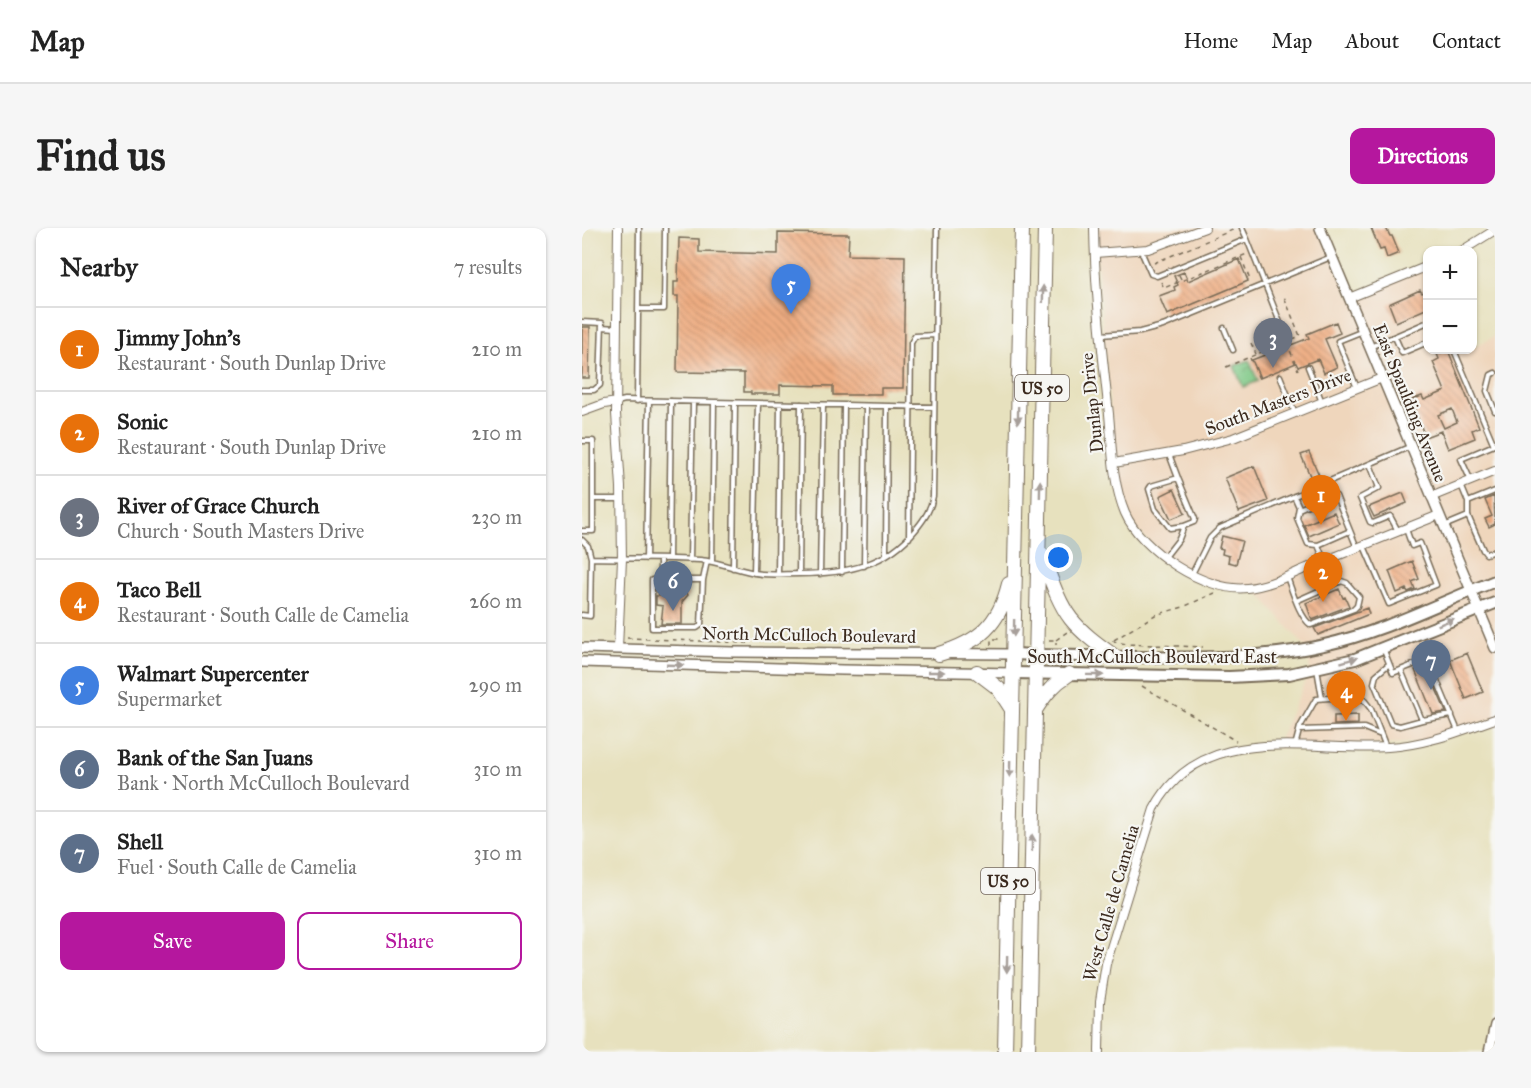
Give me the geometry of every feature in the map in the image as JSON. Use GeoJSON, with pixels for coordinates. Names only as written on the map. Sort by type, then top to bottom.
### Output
{"type":"FeatureCollection","features":[{"type":"Feature","properties":{"kind":"highway","name":"US 50"},"geometry":{"type":"LineString","coordinates":[[1005,1052],[1022,228]]}},
{"type":"Feature","properties":{"kind":"highway","name":"US 50"},"geometry":{"type":"LineString","coordinates":[[1028,1052],[1045,228]]}},
{"type":"Feature","properties":{"kind":"highway"},"geometry":{"type":"LineString","coordinates":[[1038,548],[1062,604],[1071,619],[1081,630],[1114,656]]}},
{"type":"Feature","properties":{"kind":"highway"},"geometry":{"type":"LineString","coordinates":[[939,654],[979,637],[994,622],[1006,596],[1015,561]]}},
{"type":"Feature","properties":{"kind":"highway"},"geometry":{"type":"LineString","coordinates":[[977,672],[998,688],[1012,710]]}},
{"type":"Feature","properties":{"kind":"highway"},"geometry":{"type":"LineString","coordinates":[[1035,710],[1048,690],[1069,674]]}},
{"type":"Feature","properties":{"kind":"main road","name":"South McCulloch Boulevard East"},"geometry":{"type":"LineString","coordinates":[[1036,655],[1232,657],[1312,648],[1374,630],[1495,580]]}},
{"type":"Feature","properties":{"kind":"main road","name":"South McCulloch Boulevard East"},"geometry":{"type":"LineString","coordinates":[[1013,673],[1239,677],[1278,675],[1317,669],[1354,659],[1495,603]]}},
{"type":"Feature","properties":{"kind":"main road","name":"North McCulloch Boulevard"},"geometry":{"type":"LineString","coordinates":[[1013,654],[1036,655]]}},
{"type":"Feature","properties":{"kind":"street"},"geometry":{"type":"LineString","coordinates":[[617,663],[622,559],[622,499],[617,402],[618,228]]}},
{"type":"Feature","properties":{"kind":"street","name":"Dunlap Drive"},"geometry":{"type":"LineString","coordinates":[[1094,228],[1100,335],[1114,463],[1121,500],[1127,516],[1145,541],[1192,574],[1227,587]]}},
{"type":"Feature","properties":{"kind":"street"},"geometry":{"type":"LineString","coordinates":[[1095,253],[1141,250],[1161,246],[1205,228]]}},
{"type":"Feature","properties":{"kind":"street","name":"East Spaulding Avenue"},"geometry":{"type":"LineString","coordinates":[[1320,228],[1495,648]]}},
{"type":"Feature","properties":{"kind":"street"},"geometry":{"type":"LineString","coordinates":[[1469,246],[1495,230]]}},
{"type":"Feature","properties":{"kind":"street"},"geometry":{"type":"LineString","coordinates":[[1349,298],[1423,268]]}},
{"type":"Feature","properties":{"kind":"street","name":"South Masters Drive"},"geometry":{"type":"LineString","coordinates":[[1114,463],[1233,438],[1382,378]]}},
{"type":"Feature","properties":{"kind":"street"},"geometry":{"type":"LineString","coordinates":[[582,412],[617,402]]}},
{"type":"Feature","properties":{"kind":"street"},"geometry":{"type":"LineString","coordinates":[[1431,497],[1495,471]]}},
{"type":"Feature","properties":{"kind":"street"},"geometry":{"type":"LineString","coordinates":[[1227,587],[1254,588],[1439,515]]}},
{"type":"Feature","properties":{"kind":"street","name":"North McCulloch Boulevard"},"geometry":{"type":"LineString","coordinates":[[582,648],[1013,654]]}},
{"type":"Feature","properties":{"kind":"street","name":"North McCulloch Boulevard"},"geometry":{"type":"LineString","coordinates":[[582,662],[1013,673]]}},
{"type":"Feature","properties":{"kind":"street","name":"West Calle de Camelia"},"geometry":{"type":"LineString","coordinates":[[1098,1052],[1103,975],[1110,949],[1155,809],[1166,789],[1183,772],[1212,755],[1231,750],[1250,747],[1386,747],[1416,743],[1495,719]]}},
{"type":"Feature","properties":{"kind":"street"},"geometry":{"type":"LineString","coordinates":[[1489,1052],[1495,1025]]}},
{"type":"Feature","properties":{"kind":"lane"},"geometry":{"type":"LineString","coordinates":[[637,401],[639,228]]}},
{"type":"Feature","properties":{"kind":"lane"},"geometry":{"type":"LineString","coordinates":[[638,309],[664,309],[665,228]]}},
{"type":"Feature","properties":{"kind":"lane"},"geometry":{"type":"LineString","coordinates":[[591,558],[709,561],[754,573],[820,574],[842,572],[864,566],[886,555],[909,538],[924,520],[931,507],[937,228]]}},
{"type":"Feature","properties":{"kind":"lane"},"geometry":{"type":"LineString","coordinates":[[1242,228],[1283,330]]}},
{"type":"Feature","properties":{"kind":"lane"},"geometry":{"type":"LineString","coordinates":[[1141,250],[1151,274],[1159,276],[1247,239]]}},
{"type":"Feature","properties":{"kind":"lane"},"geometry":{"type":"LineString","coordinates":[[1100,335],[1140,332],[1163,326],[1332,257]]}},
{"type":"Feature","properties":{"kind":"lane"},"geometry":{"type":"LineString","coordinates":[[582,322],[602,323],[600,385],[594,390],[582,390]]}},
{"type":"Feature","properties":{"kind":"lane"},"geometry":{"type":"LineString","coordinates":[[1370,348],[1423,324]]}},
{"type":"Feature","properties":{"kind":"lane"},"geometry":{"type":"LineString","coordinates":[[602,327],[617,328]]}},
{"type":"Feature","properties":{"kind":"lane"},"geometry":{"type":"LineString","coordinates":[[1224,328],[1233,350]]}},
{"type":"Feature","properties":{"kind":"lane"},"geometry":{"type":"LineString","coordinates":[[1357,388],[1338,341],[1363,331]]}},
{"type":"Feature","properties":{"kind":"lane"},"geometry":{"type":"LineString","coordinates":[[909,538],[912,339],[915,336],[935,335]]}},
{"type":"Feature","properties":{"kind":"lane"},"geometry":{"type":"LineString","coordinates":[[1395,337],[1402,353],[1423,344]]}},
{"type":"Feature","properties":{"kind":"lane"},"geometry":{"type":"LineString","coordinates":[[1456,354],[1494,445],[1461,459],[1471,480]]}},
{"type":"Feature","properties":{"kind":"lane"},"geometry":{"type":"LineString","coordinates":[[1308,367],[1323,402]]}},
{"type":"Feature","properties":{"kind":"lane"},"geometry":{"type":"LineString","coordinates":[[1493,374],[1487,392],[1495,411]]}},
{"type":"Feature","properties":{"kind":"lane"},"geometry":{"type":"LineString","coordinates":[[1280,376],[1296,414]]}},
{"type":"Feature","properties":{"kind":"lane"},"geometry":{"type":"LineString","coordinates":[[646,559],[649,401]]}},
{"type":"Feature","properties":{"kind":"lane"},"geometry":{"type":"LineString","coordinates":[[617,402],[671,401],[934,408]]}},
{"type":"Feature","properties":{"kind":"lane"},"geometry":{"type":"LineString","coordinates":[[669,560],[671,401]]}},
{"type":"Feature","properties":{"kind":"lane"},"geometry":{"type":"LineString","coordinates":[[690,560],[693,402]]}},
{"type":"Feature","properties":{"kind":"lane"},"geometry":{"type":"LineString","coordinates":[[703,580],[652,580],[652,628],[697,628],[701,625],[703,580],[709,561],[714,402]]}},
{"type":"Feature","properties":{"kind":"lane"},"geometry":{"type":"LineString","coordinates":[[733,568],[735,403]]}},
{"type":"Feature","properties":{"kind":"lane"},"geometry":{"type":"LineString","coordinates":[[754,573],[758,404]]}},
{"type":"Feature","properties":{"kind":"lane"},"geometry":{"type":"LineString","coordinates":[[778,574],[780,404]]}},
{"type":"Feature","properties":{"kind":"lane"},"geometry":{"type":"LineString","coordinates":[[799,574],[801,404]]}},
{"type":"Feature","properties":{"kind":"lane"},"geometry":{"type":"LineString","coordinates":[[820,574],[823,405]]}},
{"type":"Feature","properties":{"kind":"lane"},"geometry":{"type":"LineString","coordinates":[[842,572],[844,405]]}},
{"type":"Feature","properties":{"kind":"lane"},"geometry":{"type":"LineString","coordinates":[[864,566],[866,406]]}},
{"type":"Feature","properties":{"kind":"lane"},"geometry":{"type":"LineString","coordinates":[[886,555],[887,406]]}},
{"type":"Feature","properties":{"kind":"lane"},"geometry":{"type":"LineString","coordinates":[[582,441],[593,441],[593,531],[582,531]]}},
{"type":"Feature","properties":{"kind":"lane"},"geometry":{"type":"LineString","coordinates":[[1192,574],[1207,542],[1217,529],[1410,447]]}},
{"type":"Feature","properties":{"kind":"lane"},"geometry":{"type":"LineString","coordinates":[[1169,453],[1196,519],[1184,526],[1170,528],[1155,509],[1149,489],[1151,486],[1178,478]]}},
{"type":"Feature","properties":{"kind":"lane"},"geometry":{"type":"LineString","coordinates":[[1299,507],[1334,495],[1350,531],[1389,604],[1436,585],[1420,543],[1412,546],[1390,516],[1373,523],[1370,522],[1360,498],[1379,488],[1370,464]]}},
{"type":"Feature","properties":{"kind":"lane"},"geometry":{"type":"LineString","coordinates":[[1461,484],[1468,502],[1468,516],[1483,550],[1486,554],[1495,551]]}},
{"type":"Feature","properties":{"kind":"lane"},"geometry":{"type":"LineString","coordinates":[[1468,502],[1495,491]]}},
{"type":"Feature","properties":{"kind":"lane"},"geometry":{"type":"LineString","coordinates":[[1294,496],[1299,507],[1297,518],[1306,542],[1318,544],[1350,531]]}},
{"type":"Feature","properties":{"kind":"lane"},"geometry":{"type":"LineString","coordinates":[[593,499],[622,499]]}},
{"type":"Feature","properties":{"kind":"lane"},"geometry":{"type":"LineString","coordinates":[[1443,527],[1468,516]]}},
{"type":"Feature","properties":{"kind":"lane"},"geometry":{"type":"LineString","coordinates":[[1165,557],[1179,539],[1184,526]]}},
{"type":"Feature","properties":{"kind":"lane"},"geometry":{"type":"LineString","coordinates":[[582,540],[588,546],[591,558],[590,615],[582,615]]}},
{"type":"Feature","properties":{"kind":"lane"},"geometry":{"type":"LineString","coordinates":[[1318,544],[1340,582]]}},
{"type":"Feature","properties":{"kind":"lane"},"geometry":{"type":"LineString","coordinates":[[660,559],[660,580]]}},
{"type":"Feature","properties":{"kind":"lane"},"geometry":{"type":"LineString","coordinates":[[1287,576],[1296,601],[1306,622],[1311,625],[1354,609],[1359,597],[1347,583],[1340,582],[1296,601]]}},
{"type":"Feature","properties":{"kind":"lane"},"geometry":{"type":"LineString","coordinates":[[582,606],[590,606]]}},
{"type":"Feature","properties":{"kind":"lane"},"geometry":{"type":"LineString","coordinates":[[1383,648],[1393,673],[1428,659],[1459,731]]}},
{"type":"Feature","properties":{"kind":"lane"},"geometry":{"type":"LineString","coordinates":[[1389,664],[1376,675],[1374,683],[1389,720],[1395,726],[1452,715]]}},
{"type":"Feature","properties":{"kind":"lane"},"geometry":{"type":"LineString","coordinates":[[1317,669],[1322,687],[1322,698]]}},
{"type":"Feature","properties":{"kind":"lane"},"geometry":{"type":"LineString","coordinates":[[1401,670],[1422,720]]}},
{"type":"Feature","properties":{"kind":"lane"},"geometry":{"type":"LineString","coordinates":[[1295,747],[1300,730],[1316,699],[1356,696],[1369,705],[1386,747]]}},
{"type":"Feature","properties":{"kind":"lane"},"geometry":{"type":"LineString","coordinates":[[1300,730],[1365,728],[1381,735]]}},
{"type":"Feature","properties":{"kind":"path"},"geometry":{"type":"LineString","coordinates":[[1148,266],[1237,228]]}},
{"type":"Feature","properties":{"kind":"path"},"geometry":{"type":"LineString","coordinates":[[1159,276],[1164,288],[1252,252]]}},
{"type":"Feature","properties":{"kind":"path"},"geometry":{"type":"LineString","coordinates":[[1240,257],[1250,280]]}},
{"type":"Feature","properties":{"kind":"path"},"geometry":{"type":"LineString","coordinates":[[1176,268],[1182,282]]}},
{"type":"Feature","properties":{"kind":"path"},"geometry":{"type":"LineString","coordinates":[[1227,367],[1300,336],[1283,294]]}},
{"type":"Feature","properties":{"kind":"path"},"geometry":{"type":"LineString","coordinates":[[1274,334],[1278,345]]}},
{"type":"Feature","properties":{"kind":"path"},"geometry":{"type":"LineString","coordinates":[[1287,342],[1298,370]]}},
{"type":"Feature","properties":{"kind":"path"},"geometry":{"type":"LineString","coordinates":[[1251,343],[1256,355]]}},
{"type":"Feature","properties":{"kind":"path"},"geometry":{"type":"LineString","coordinates":[[1250,357],[1259,380]]}},
{"type":"Feature","properties":{"kind":"path"},"geometry":{"type":"LineString","coordinates":[[1112,641],[1155,615],[1207,598],[1227,587]]}},
{"type":"Feature","properties":{"kind":"path"},"geometry":{"type":"LineString","coordinates":[[1045,640],[1056,640],[1073,628]]}},
{"type":"Feature","properties":{"kind":"path"},"geometry":{"type":"LineString","coordinates":[[1105,637],[1126,644],[1208,647]]}},
{"type":"Feature","properties":{"kind":"path"},"geometry":{"type":"LineString","coordinates":[[638,638],[751,643]]}},
{"type":"Feature","properties":{"kind":"path"},"geometry":{"type":"LineString","coordinates":[[991,646],[991,639],[1005,639]]}},
{"type":"Feature","properties":{"kind":"path"},"geometry":{"type":"LineString","coordinates":[[1056,640],[1056,648]]}},
{"type":"Feature","properties":{"kind":"path"},"geometry":{"type":"LineString","coordinates":[[1140,685],[1212,728],[1250,747]]}},
{"type":"Feature","properties":{"kind":"shaded area"},"geometry":{"type":"Polygon","coordinates":[[[1094,228],[1320,228],[1350,298],[1423,268],[1423,354],[1477,354],[1477,345],[1495,336],[1495,719],[1417,743],[1276,747],[1310,670],[1307,649],[1254,588],[1212,583],[1165,557],[1134,527],[1117,484],[1094,228]]]}},
{"type":"Feature","properties":{"kind":"green space"},"geometry":{"type":"Polygon","coordinates":[[[1249,360],[1258,381],[1243,387],[1234,366],[1249,360]]]}},
{"type":"Feature","properties":{"kind":"building"},"geometry":{"type":"Polygon","coordinates":[[[1371,228],[1386,228],[1399,253],[1387,258],[1384,249],[1380,250],[1371,228]]]}},
{"type":"Feature","properties":{"kind":"building"},"geometry":{"type":"Polygon","coordinates":[[[778,233],[849,234],[848,255],[905,256],[903,388],[881,388],[881,394],[833,395],[833,386],[780,385],[780,394],[751,394],[751,392],[744,392],[744,373],[677,372],[678,296],[674,296],[674,282],[678,282],[679,238],[699,239],[699,252],[778,254],[778,233]]]}},
{"type":"Feature","properties":{"kind":"building"},"geometry":{"type":"Polygon","coordinates":[[[1239,259],[1248,281],[1167,315],[1159,296],[1175,290],[1174,287],[1178,285],[1174,276],[1184,272],[1188,281],[1239,259]]]}},
{"type":"Feature","properties":{"kind":"building"},"geometry":{"type":"Polygon","coordinates":[[[1420,290],[1423,292],[1423,310],[1396,322],[1389,304],[1420,290]]]}},
{"type":"Feature","properties":{"kind":"building"},"geometry":{"type":"Polygon","coordinates":[[[1336,322],[1340,333],[1325,339],[1337,367],[1324,373],[1318,359],[1298,367],[1296,363],[1260,378],[1252,360],[1309,338],[1307,334],[1336,322]]]}},
{"type":"Feature","properties":{"kind":"building"},"geometry":{"type":"Polygon","coordinates":[[[582,327],[590,327],[589,378],[582,378],[582,327]]]}},
{"type":"Feature","properties":{"kind":"building"},"geometry":{"type":"Polygon","coordinates":[[[1437,354],[1450,354],[1479,427],[1472,430],[1475,438],[1448,449],[1441,431],[1425,437],[1411,400],[1422,396],[1424,400],[1445,391],[1433,362],[1439,359],[1437,354]],[[1452,409],[1438,415],[1444,428],[1457,422],[1452,409]]]}},
{"type":"Feature","properties":{"kind":"building"},"geometry":{"type":"Polygon","coordinates":[[[1309,452],[1319,475],[1311,478],[1301,455],[1309,452]]]}},
{"type":"Feature","properties":{"kind":"building"},"geometry":{"type":"Polygon","coordinates":[[[1254,466],[1268,501],[1239,512],[1225,478],[1254,466]]]}},
{"type":"Feature","properties":{"kind":"building"},"geometry":{"type":"Polygon","coordinates":[[[1174,489],[1185,513],[1171,519],[1160,496],[1174,489]]]}},
{"type":"Feature","properties":{"kind":"building"},"geometry":{"type":"Polygon","coordinates":[[[1403,493],[1407,503],[1374,517],[1369,507],[1403,493]]]}},
{"type":"Feature","properties":{"kind":"building"},"geometry":{"type":"Polygon","coordinates":[[[1494,496],[1495,524],[1489,527],[1485,519],[1492,516],[1485,500],[1494,496]]]}},
{"type":"Feature","properties":{"kind":"building"},"geometry":{"type":"Polygon","coordinates":[[[1334,512],[1339,523],[1309,536],[1304,525],[1334,512]]]}},
{"type":"Feature","properties":{"kind":"building"},"geometry":{"type":"Polygon","coordinates":[[[1222,536],[1242,541],[1236,564],[1228,562],[1229,556],[1222,554],[1223,549],[1219,548],[1222,536]]]}},
{"type":"Feature","properties":{"kind":"building"},"geometry":{"type":"Polygon","coordinates":[[[1412,561],[1419,579],[1412,582],[1415,589],[1408,592],[1406,589],[1397,593],[1389,571],[1412,561]]]}},
{"type":"Feature","properties":{"kind":"building"},"geometry":{"type":"Polygon","coordinates":[[[1339,589],[1349,606],[1312,620],[1306,603],[1339,589]]]}},
{"type":"Feature","properties":{"kind":"building"},"geometry":{"type":"Polygon","coordinates":[[[666,590],[683,590],[688,595],[682,602],[682,624],[661,624],[663,606],[656,605],[656,596],[666,595],[666,590]]]}},
{"type":"Feature","properties":{"kind":"building"},"geometry":{"type":"Polygon","coordinates":[[[1367,608],[1369,614],[1318,635],[1314,628],[1367,608]]]}},
{"type":"Feature","properties":{"kind":"building"},"geometry":{"type":"Polygon","coordinates":[[[1467,653],[1483,692],[1466,699],[1450,660],[1467,653]]]}},
{"type":"Feature","properties":{"kind":"building"},"geometry":{"type":"Polygon","coordinates":[[[1426,666],[1446,712],[1433,714],[1415,670],[1426,666]]]}},
{"type":"Feature","properties":{"kind":"building"},"geometry":{"type":"Polygon","coordinates":[[[1358,715],[1358,724],[1334,725],[1334,716],[1358,715]]]}},
{"type":"Feature","properties":{"kind":"place","name":"Walmart Supercenter"},"geometry":{"type":"Point","coordinates":[791,314]}},
{"type":"Feature","properties":{"kind":"place","name":"River of Grace Church"},"geometry":{"type":"Point","coordinates":[1273,368]}},
{"type":"Feature","properties":{"kind":"place","name":"Jimmy John's"},"geometry":{"type":"Point","coordinates":[1321,525]}},
{"type":"Feature","properties":{"kind":"place","name":"Sonic"},"geometry":{"type":"Point","coordinates":[1323,602]}},
{"type":"Feature","properties":{"kind":"place","name":"Bank of the San Juans"},"geometry":{"type":"Point","coordinates":[673,611]}},
{"type":"Feature","properties":{"kind":"place","name":"Shell"},"geometry":{"type":"Point","coordinates":[1431,690]}},
{"type":"Feature","properties":{"kind":"place","name":"Taco Bell"},"geometry":{"type":"Point","coordinates":[1346,721]}}]}
